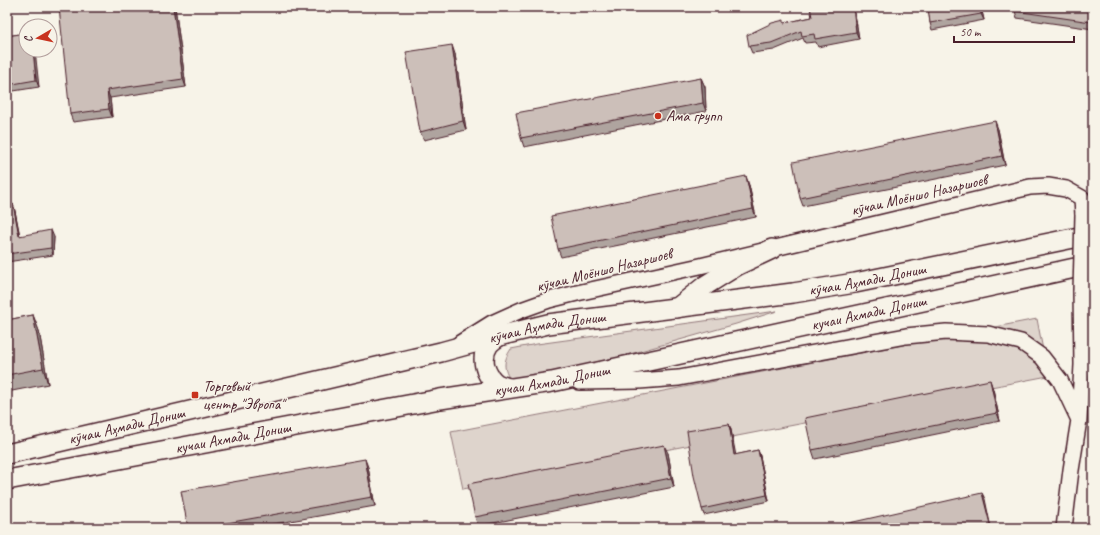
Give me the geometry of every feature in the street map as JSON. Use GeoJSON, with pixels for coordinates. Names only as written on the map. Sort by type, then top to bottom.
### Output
{"type":"FeatureCollection","features":[{"type":"Feature","properties":{"kind":"street","name":"кӯчаи Моёншо Назаршоев"},"geometry":{"type":"LineString","coordinates":[[450,349],[492,323],[521,310],[549,300],[772,249],[1030,187],[1048,186],[1066,189],[1082,198],[1083,215],[1082,365],[1079,420],[1064,528]]}},
{"type":"Feature","properties":{"kind":"street","name":"кӯчаи Аҳмади Дониш"},"geometry":{"type":"LineString","coordinates":[[7,454],[450,349],[548,324],[793,293],[855,283],[1093,234]]}},
{"type":"Feature","properties":{"kind":"street"},"geometry":{"type":"LineString","coordinates":[[677,308],[706,285],[738,265],[772,249]]}},
{"type":"Feature","properties":{"kind":"street","name":"кучаи Ахмади Дониш"},"geometry":{"type":"LineString","coordinates":[[7,480],[440,398],[552,382],[1093,264]]}},
{"type":"Feature","properties":{"kind":"street"},"geometry":{"type":"LineString","coordinates":[[552,382],[639,381],[679,378],[906,336],[946,332],[988,334],[1021,342],[1042,357],[1060,380],[1079,420]]}},
{"type":"Feature","properties":{"kind":"street"},"geometry":{"type":"LineString","coordinates":[[499,336],[490,343],[485,354],[484,366],[489,377],[498,384],[509,388]]}},
{"type":"Feature","properties":{"kind":"shaded area"},"geometry":{"type":"Polygon","coordinates":[[[777,311],[545,378],[511,381],[505,369],[506,357],[511,349],[537,344],[777,311]]]}},
{"type":"Feature","properties":{"kind":"shaded area"},"geometry":{"type":"Polygon","coordinates":[[[1037,319],[1048,376],[463,489],[451,432],[1037,319]]]}},
{"type":"Feature","properties":{"kind":"building"},"geometry":{"type":"Polygon","coordinates":[[[59,7],[173,7],[183,79],[107,90],[109,109],[70,114],[59,7]]]}},
{"type":"Feature","properties":{"kind":"building"},"geometry":{"type":"Polygon","coordinates":[[[810,7],[853,7],[856,32],[815,39],[814,34],[802,36],[801,31],[771,43],[749,46],[747,35],[772,23],[784,20],[784,23],[812,17],[810,7]]]}},
{"type":"Feature","properties":{"kind":"building"},"geometry":{"type":"Polygon","coordinates":[[[928,7],[980,7],[981,14],[930,23],[928,7]]]}},
{"type":"Feature","properties":{"kind":"building"},"geometry":{"type":"Polygon","coordinates":[[[1015,7],[1093,7],[1093,13],[1091,22],[1015,11],[1015,7]]]}},
{"type":"Feature","properties":{"kind":"building"},"geometry":{"type":"Polygon","coordinates":[[[18,34],[18,58],[34,58],[36,80],[7,85],[7,36],[18,34]]]}},
{"type":"Feature","properties":{"kind":"building"},"geometry":{"type":"Polygon","coordinates":[[[452,45],[463,121],[420,132],[406,52],[452,45]]]}},
{"type":"Feature","properties":{"kind":"building"},"geometry":{"type":"Polygon","coordinates":[[[701,78],[703,103],[521,138],[516,113],[701,78]]]}},
{"type":"Feature","properties":{"kind":"building"},"geometry":{"type":"Polygon","coordinates":[[[995,121],[1002,156],[800,198],[793,162],[995,121]]]}},
{"type":"Feature","properties":{"kind":"building"},"geometry":{"type":"Polygon","coordinates":[[[746,176],[753,209],[558,249],[551,216],[746,176]]]}},
{"type":"Feature","properties":{"kind":"building"},"geometry":{"type":"Polygon","coordinates":[[[7,204],[13,204],[19,236],[51,230],[51,248],[7,254],[7,204]]]}},
{"type":"Feature","properties":{"kind":"building"},"geometry":{"type":"Polygon","coordinates":[[[33,315],[43,368],[7,375],[7,320],[33,315]]]}},
{"type":"Feature","properties":{"kind":"building"},"geometry":{"type":"Polygon","coordinates":[[[990,380],[997,413],[812,450],[805,418],[990,380]]]}},
{"type":"Feature","properties":{"kind":"building"},"geometry":{"type":"Polygon","coordinates":[[[729,424],[734,455],[758,450],[767,495],[702,509],[694,476],[687,431],[729,424]]]}},
{"type":"Feature","properties":{"kind":"building"},"geometry":{"type":"Polygon","coordinates":[[[664,445],[671,478],[475,517],[468,484],[664,445]]]}},
{"type":"Feature","properties":{"kind":"building"},"geometry":{"type":"Polygon","coordinates":[[[365,459],[372,497],[199,528],[188,528],[181,491],[365,459]]]}},
{"type":"Feature","properties":{"kind":"building"},"geometry":{"type":"Polygon","coordinates":[[[982,493],[991,528],[827,528],[982,493]]]}},
{"type":"Feature","properties":{"kind":"building"},"geometry":{"type":"Polygon","coordinates":[[[45,524],[45,528],[27,528],[45,524]]]}},
{"type":"Feature","properties":{"kind":"place","name":"Ама групп"},"geometry":{"type":"Point","coordinates":[658,116]}},
{"type":"Feature","properties":{"kind":"place","name":"Торговый центр \"Эвропа\""},"geometry":{"type":"Point","coordinates":[195,395]}}]}
